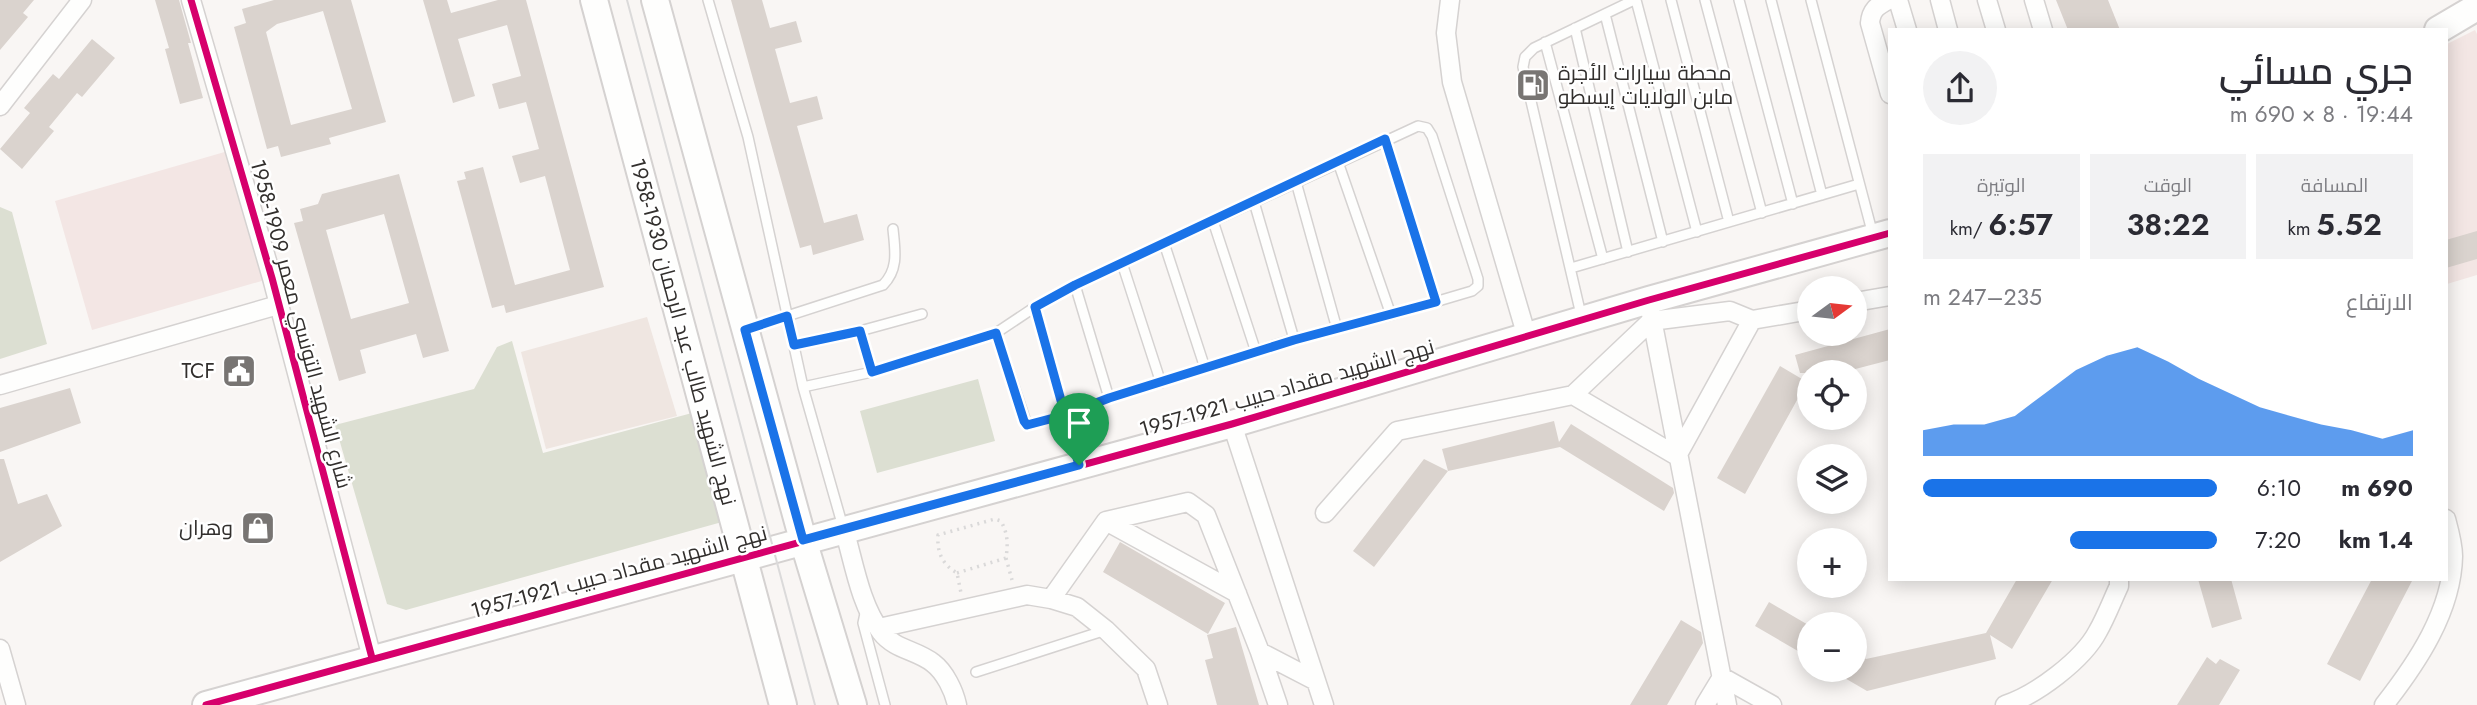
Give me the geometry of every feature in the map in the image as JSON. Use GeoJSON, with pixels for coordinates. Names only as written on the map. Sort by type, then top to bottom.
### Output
{"type":"FeatureCollection","features":[{"type":"Feature","properties":{"kind":"street"},"geometry":{"type":"LineString","coordinates":[[1,102],[82,0]]}},
{"type":"Feature","properties":{"kind":"street","name":"شارع الشهيد التونسي معمر 1909-1958"},"geometry":{"type":"LineString","coordinates":[[191,0],[272,278],[372,659]]}},
{"type":"Feature","properties":{"kind":"street","name":"نهج الشهيد طالب عبد الرحمان 1930-1958"},"geometry":{"type":"LineString","coordinates":[[594,0],[783,705]]}},
{"type":"Feature","properties":{"kind":"street"},"geometry":{"type":"LineString","coordinates":[[655,0],[803,540],[853,705]]}},
{"type":"Feature","properties":{"kind":"street"},"geometry":{"type":"LineString","coordinates":[[1450,0],[1446,33],[1452,82],[1527,337]]}},
{"type":"Feature","properties":{"kind":"street"},"geometry":{"type":"LineString","coordinates":[[1888,0],[1878,5],[1871,13],[1870,23],[1888,87]]}},
{"type":"Feature","properties":{"kind":"street"},"geometry":{"type":"LineString","coordinates":[[1898,0],[1906,28]]}},
{"type":"Feature","properties":{"kind":"street"},"geometry":{"type":"LineString","coordinates":[[1940,0],[1947,28]]}},
{"type":"Feature","properties":{"kind":"street"},"geometry":{"type":"LineString","coordinates":[[1987,0],[1995,28]]}},
{"type":"Feature","properties":{"kind":"street"},"geometry":{"type":"LineString","coordinates":[[2034,0],[2042,28]]}},
{"type":"Feature","properties":{"kind":"street"},"geometry":{"type":"LineString","coordinates":[[2441,28],[2477,7]]}},
{"type":"Feature","properties":{"kind":"street","name":"نهج الشهيد مقداد حبيب 1921-1957"},"geometry":{"type":"LineString","coordinates":[[206,705],[1232,424],[1583,320],[1650,311],[1882,235]]}},
{"type":"Feature","properties":{"kind":"street"},"geometry":{"type":"LineString","coordinates":[[1867,300],[1888,296]]}},
{"type":"Feature","properties":{"kind":"street"},"geometry":{"type":"LineString","coordinates":[[0,385],[278,305]]}},
{"type":"Feature","properties":{"kind":"street"},"geometry":{"type":"LineString","coordinates":[[1650,311],[1727,705]]}},
{"type":"Feature","properties":{"kind":"street"},"geometry":{"type":"LineString","coordinates":[[1325,513],[1397,431],[1573,395],[1650,311],[1730,311],[1752,320],[1797,312]]}},
{"type":"Feature","properties":{"kind":"street"},"geometry":{"type":"LineString","coordinates":[[1678,456],[1752,320]]}},
{"type":"Feature","properties":{"kind":"street"},"geometry":{"type":"LineString","coordinates":[[1573,395],[1678,456]]}},
{"type":"Feature","properties":{"kind":"street"},"geometry":{"type":"LineString","coordinates":[[1232,424],[1324,705]]}},
{"type":"Feature","properties":{"kind":"street"},"geometry":{"type":"LineString","coordinates":[[1051,599],[1106,521],[1188,502],[1206,515],[1278,705]]}},
{"type":"Feature","properties":{"kind":"street"},"geometry":{"type":"LineString","coordinates":[[1106,521],[1237,593]]}},
{"type":"Feature","properties":{"kind":"street"},"geometry":{"type":"LineString","coordinates":[[844,529],[867,606],[879,628],[896,646],[932,662],[946,678],[957,705]]}},
{"type":"Feature","properties":{"kind":"street"},"geometry":{"type":"LineString","coordinates":[[2384,705],[2428,639],[2447,598],[2453,553],[2448,529]]}},
{"type":"Feature","properties":{"kind":"street"},"geometry":{"type":"LineString","coordinates":[[2005,705],[2020,700],[2061,674],[2097,634],[2119,581]]}},
{"type":"Feature","properties":{"kind":"street"},"geometry":{"type":"LineString","coordinates":[[879,628],[1027,595],[1051,599],[1077,607],[1146,668],[1158,705]]}},
{"type":"Feature","properties":{"kind":"street"},"geometry":{"type":"LineString","coordinates":[[0,649],[16,705]]}},
{"type":"Feature","properties":{"kind":"street"},"geometry":{"type":"LineString","coordinates":[[1260,652],[1316,681]]}},
{"type":"Feature","properties":{"kind":"street"},"geometry":{"type":"LineString","coordinates":[[1705,705],[1722,677]]}},
{"type":"Feature","properties":{"kind":"street"},"geometry":{"type":"LineString","coordinates":[[1722,677],[1772,705]]}},
{"type":"Feature","properties":{"kind":"lane"},"geometry":{"type":"LineString","coordinates":[[708,0],[748,137],[803,387],[844,529]]}},
{"type":"Feature","properties":{"kind":"lane"},"geometry":{"type":"LineString","coordinates":[[1583,320],[1523,67],[1525,57],[1534,48],[1635,0],[1697,232]]}},
{"type":"Feature","properties":{"kind":"lane"},"geometry":{"type":"LineString","coordinates":[[1671,0],[1729,222]]}},
{"type":"Feature","properties":{"kind":"lane"},"geometry":{"type":"LineString","coordinates":[[1705,0],[1762,213]]}},
{"type":"Feature","properties":{"kind":"lane"},"geometry":{"type":"LineString","coordinates":[[1739,0],[1793,204]]}},
{"type":"Feature","properties":{"kind":"lane"},"geometry":{"type":"LineString","coordinates":[[1771,0],[1822,195]]}},
{"type":"Feature","properties":{"kind":"lane"},"geometry":{"type":"LineString","coordinates":[[1811,0],[1859,184],[1882,235]]}},
{"type":"Feature","properties":{"kind":"lane"},"geometry":{"type":"LineString","coordinates":[[1605,14],[1663,242]]}},
{"type":"Feature","properties":{"kind":"lane"},"geometry":{"type":"LineString","coordinates":[[1576,28],[1628,252]]}},
{"type":"Feature","properties":{"kind":"lane"},"geometry":{"type":"LineString","coordinates":[[1545,42],[1603,259]]}},
{"type":"Feature","properties":{"kind":"lane"},"geometry":{"type":"LineString","coordinates":[[803,387],[872,372],[996,333],[1075,285],[1418,126],[1427,128],[1432,136],[1478,279],[1478,286],[1472,291],[1294,340],[1027,425],[996,333]]}},
{"type":"Feature","properties":{"kind":"lane"},"geometry":{"type":"LineString","coordinates":[[1385,139],[1436,302]]}},
{"type":"Feature","properties":{"kind":"lane"},"geometry":{"type":"LineString","coordinates":[[1338,162],[1391,315]]}},
{"type":"Feature","properties":{"kind":"lane"},"geometry":{"type":"LineString","coordinates":[[1296,182],[1337,330]]}},
{"type":"Feature","properties":{"kind":"lane"},"geometry":{"type":"LineString","coordinates":[[1571,268],[1859,184]]}},
{"type":"Feature","properties":{"kind":"lane"},"geometry":{"type":"LineString","coordinates":[[1254,202],[1294,340]]}},
{"type":"Feature","properties":{"kind":"lane"},"geometry":{"type":"LineString","coordinates":[[1213,221],[1256,352]]}},
{"type":"Feature","properties":{"kind":"lane"},"geometry":{"type":"LineString","coordinates":[[745,330],[883,285],[890,278],[895,266],[894,229]]}},
{"type":"Feature","properties":{"kind":"lane"},"geometry":{"type":"LineString","coordinates":[[1164,243],[1205,368]]}},
{"type":"Feature","properties":{"kind":"lane"},"geometry":{"type":"LineString","coordinates":[[1122,263],[1161,383]]}},
{"type":"Feature","properties":{"kind":"lane"},"geometry":{"type":"LineString","coordinates":[[1075,285],[1109,398]]}},
{"type":"Feature","properties":{"kind":"lane"},"geometry":{"type":"LineString","coordinates":[[1035,307],[1079,465]]}},
{"type":"Feature","properties":{"kind":"lane"},"geometry":{"type":"LineString","coordinates":[[794,345],[922,314]]}},
{"type":"Feature","properties":{"kind":"lane"},"geometry":{"type":"LineString","coordinates":[[860,331],[872,372]]}},
{"type":"Feature","properties":{"kind":"lane"},"geometry":{"type":"LineString","coordinates":[[867,606],[863,623],[885,705]]}},
{"type":"Feature","properties":{"kind":"lane"},"geometry":{"type":"LineString","coordinates":[[976,672],[1106,630]]}},
{"type":"Feature","properties":{"kind":"path"},"geometry":{"type":"LineString","coordinates":[[995,519],[1001,521],[1007,532],[1006,558],[957,573],[948,568],[941,559],[937,547],[938,536],[995,519]]}},
{"type":"Feature","properties":{"kind":"shaded area"},"geometry":{"type":"Polygon","coordinates":[[[2475,30],[2477,34],[2477,275],[2448,284],[2448,44],[2475,30]]]}},
{"type":"Feature","properties":{"kind":"shaded area"},"geometry":{"type":"Polygon","coordinates":[[[235,149],[272,278],[92,330],[55,201],[235,149]]]}},
{"type":"Feature","properties":{"kind":"shaded area"},"geometry":{"type":"Polygon","coordinates":[[[0,207],[12,212],[47,344],[0,359],[0,207]]]}},
{"type":"Feature","properties":{"kind":"shaded area"},"geometry":{"type":"Polygon","coordinates":[[[647,317],[677,416],[546,449],[521,352],[647,317]]]}},
{"type":"Feature","properties":{"kind":"shaded area"},"geometry":{"type":"Polygon","coordinates":[[[512,341],[543,453],[692,413],[722,522],[406,610],[387,604],[335,425],[474,389],[497,347],[512,341]]]}},
{"type":"Feature","properties":{"kind":"shaded area"},"geometry":{"type":"Polygon","coordinates":[[[978,379],[995,441],[877,473],[860,411],[978,379]]]}},
{"type":"Feature","properties":{"kind":"building"},"geometry":{"type":"Polygon","coordinates":[[[0,0],[34,0],[23,13],[28,17],[0,50],[0,0]]]}},
{"type":"Feature","properties":{"kind":"building"},"geometry":{"type":"Polygon","coordinates":[[[155,0],[179,0],[203,98],[180,104],[165,49],[169,48],[155,0]]]}},
{"type":"Feature","properties":{"kind":"building"},"geometry":{"type":"Polygon","coordinates":[[[274,0],[351,0],[386,122],[329,138],[331,144],[281,157],[278,146],[267,149],[234,27],[246,23],[242,9],[274,0]],[[323,11],[277,24],[266,32],[291,125],[352,109],[323,11]]]}},
{"type":"Feature","properties":{"kind":"building"},"geometry":{"type":"Polygon","coordinates":[[[423,0],[447,0],[451,13],[498,0],[526,0],[604,287],[506,313],[504,305],[492,308],[457,181],[466,179],[464,172],[483,167],[515,285],[570,270],[545,176],[520,183],[512,156],[539,149],[526,102],[499,109],[492,84],[521,76],[507,25],[458,39],[475,96],[453,103],[423,0]]]}},
{"type":"Feature","properties":{"kind":"building"},"geometry":{"type":"Polygon","coordinates":[[[731,0],[762,0],[770,28],[796,21],[802,42],[775,49],[790,103],[817,96],[823,119],[797,126],[824,223],[857,214],[864,240],[813,255],[811,245],[800,248],[731,0]]]}},
{"type":"Feature","properties":{"kind":"building"},"geometry":{"type":"Polygon","coordinates":[[[2056,0],[2108,0],[2119,28],[2067,28],[2056,0]]]}},
{"type":"Feature","properties":{"kind":"building"},"geometry":{"type":"Polygon","coordinates":[[[92,39],[115,58],[82,97],[77,93],[49,127],[54,131],[22,169],[0,149],[30,113],[24,108],[53,74],[59,79],[92,39]]]}},
{"type":"Feature","properties":{"kind":"building"},"geometry":{"type":"Polygon","coordinates":[[[399,174],[449,351],[423,358],[416,334],[360,350],[366,373],[339,381],[294,223],[303,221],[300,209],[318,204],[322,194],[399,174]],[[384,214],[326,230],[351,319],[409,303],[384,214]]]}},
{"type":"Feature","properties":{"kind":"building"},"geometry":{"type":"Polygon","coordinates":[[[2477,231],[2477,259],[2448,267],[2448,239],[2477,231]]]}},
{"type":"Feature","properties":{"kind":"building"},"geometry":{"type":"Polygon","coordinates":[[[1888,330],[1888,361],[1867,366],[1867,360],[1797,360],[1797,362],[1795,355],[1828,346],[1867,346],[1867,335],[1888,330]]]}},
{"type":"Feature","properties":{"kind":"building"},"geometry":{"type":"Polygon","coordinates":[[[1780,366],[1797,376],[1797,400],[1745,494],[1717,478],[1780,366]]]}},
{"type":"Feature","properties":{"kind":"building"},"geometry":{"type":"Polygon","coordinates":[[[70,388],[81,423],[0,452],[0,408],[70,388]]]}},
{"type":"Feature","properties":{"kind":"building"},"geometry":{"type":"Polygon","coordinates":[[[1554,421],[1559,442],[1571,424],[1673,488],[1674,493],[1664,511],[1560,447],[1448,471],[1442,449],[1554,421]]]}},
{"type":"Feature","properties":{"kind":"building"},"geometry":{"type":"Polygon","coordinates":[[[0,459],[4,459],[18,504],[47,494],[62,526],[0,562],[0,459]]]}},
{"type":"Feature","properties":{"kind":"building"},"geometry":{"type":"Polygon","coordinates":[[[1424,459],[1448,471],[1374,567],[1353,551],[1424,459]]]}},
{"type":"Feature","properties":{"kind":"building"},"geometry":{"type":"Polygon","coordinates":[[[1120,542],[1225,603],[1208,634],[1103,572],[1120,542]]]}},
{"type":"Feature","properties":{"kind":"building"},"geometry":{"type":"Polygon","coordinates":[[[2016,581],[2052,581],[2012,649],[1990,635],[1996,659],[1867,691],[1852,682],[1867,682],[1867,659],[1986,633],[2016,581]]]}},
{"type":"Feature","properties":{"kind":"building"},"geometry":{"type":"Polygon","coordinates":[[[2199,581],[2232,581],[2242,619],[2212,628],[2199,581]]]}},
{"type":"Feature","properties":{"kind":"building"},"geometry":{"type":"Polygon","coordinates":[[[2371,581],[2412,581],[2360,681],[2327,664],[2371,581]]]}},
{"type":"Feature","properties":{"kind":"building"},"geometry":{"type":"Polygon","coordinates":[[[1769,602],[1797,618],[1797,650],[1755,626],[1769,602]]]}},
{"type":"Feature","properties":{"kind":"building"},"geometry":{"type":"Polygon","coordinates":[[[1681,620],[1701,632],[1703,643],[1667,705],[1630,705],[1681,620]]]}},
{"type":"Feature","properties":{"kind":"building"},"geometry":{"type":"Polygon","coordinates":[[[1236,627],[1259,705],[1217,705],[1205,660],[1213,658],[1207,635],[1236,627]]]}},
{"type":"Feature","properties":{"kind":"building"},"geometry":{"type":"Polygon","coordinates":[[[2207,657],[2216,664],[2220,659],[2240,670],[2219,705],[2177,705],[2207,657]]]}},
{"type":"Feature","properties":{"kind":"tram line"},"geometry":{"type":"LineString","coordinates":[[627,0],[815,705]]}},
{"type":"Feature","properties":{"kind":"cycle path"},"geometry":{"type":"LineString","coordinates":[[191,0],[272,278],[372,658]]}},
{"type":"Feature","properties":{"kind":"cycle path"},"geometry":{"type":"LineString","coordinates":[[206,705],[1232,424],[1649,300],[1888,234]]}},
{"type":"Feature","properties":{"kind":"place","name":"محطة سيارات الأجرة مابن الولايات إيسطو"},"geometry":{"type":"Point","coordinates":[1533,85]}},
{"type":"Feature","properties":{"kind":"place","name":"TCF"},"geometry":{"type":"Point","coordinates":[239,371]}},
{"type":"Feature","properties":{"kind":"place","name":"وهران"},"geometry":{"type":"Point","coordinates":[258,528]}},
{"type":"Feature","properties":{"kind":"route"},"geometry":{"type":"LineString","coordinates":[[1079,465],[803,540],[745,330],[787,316],[794,345],[860,331],[872,372],[996,333],[1027,425],[1065,415],[1109,398],[1294,340],[1436,302],[1385,139],[1075,285],[1035,307],[1065,415],[1079,465]]}}]}
